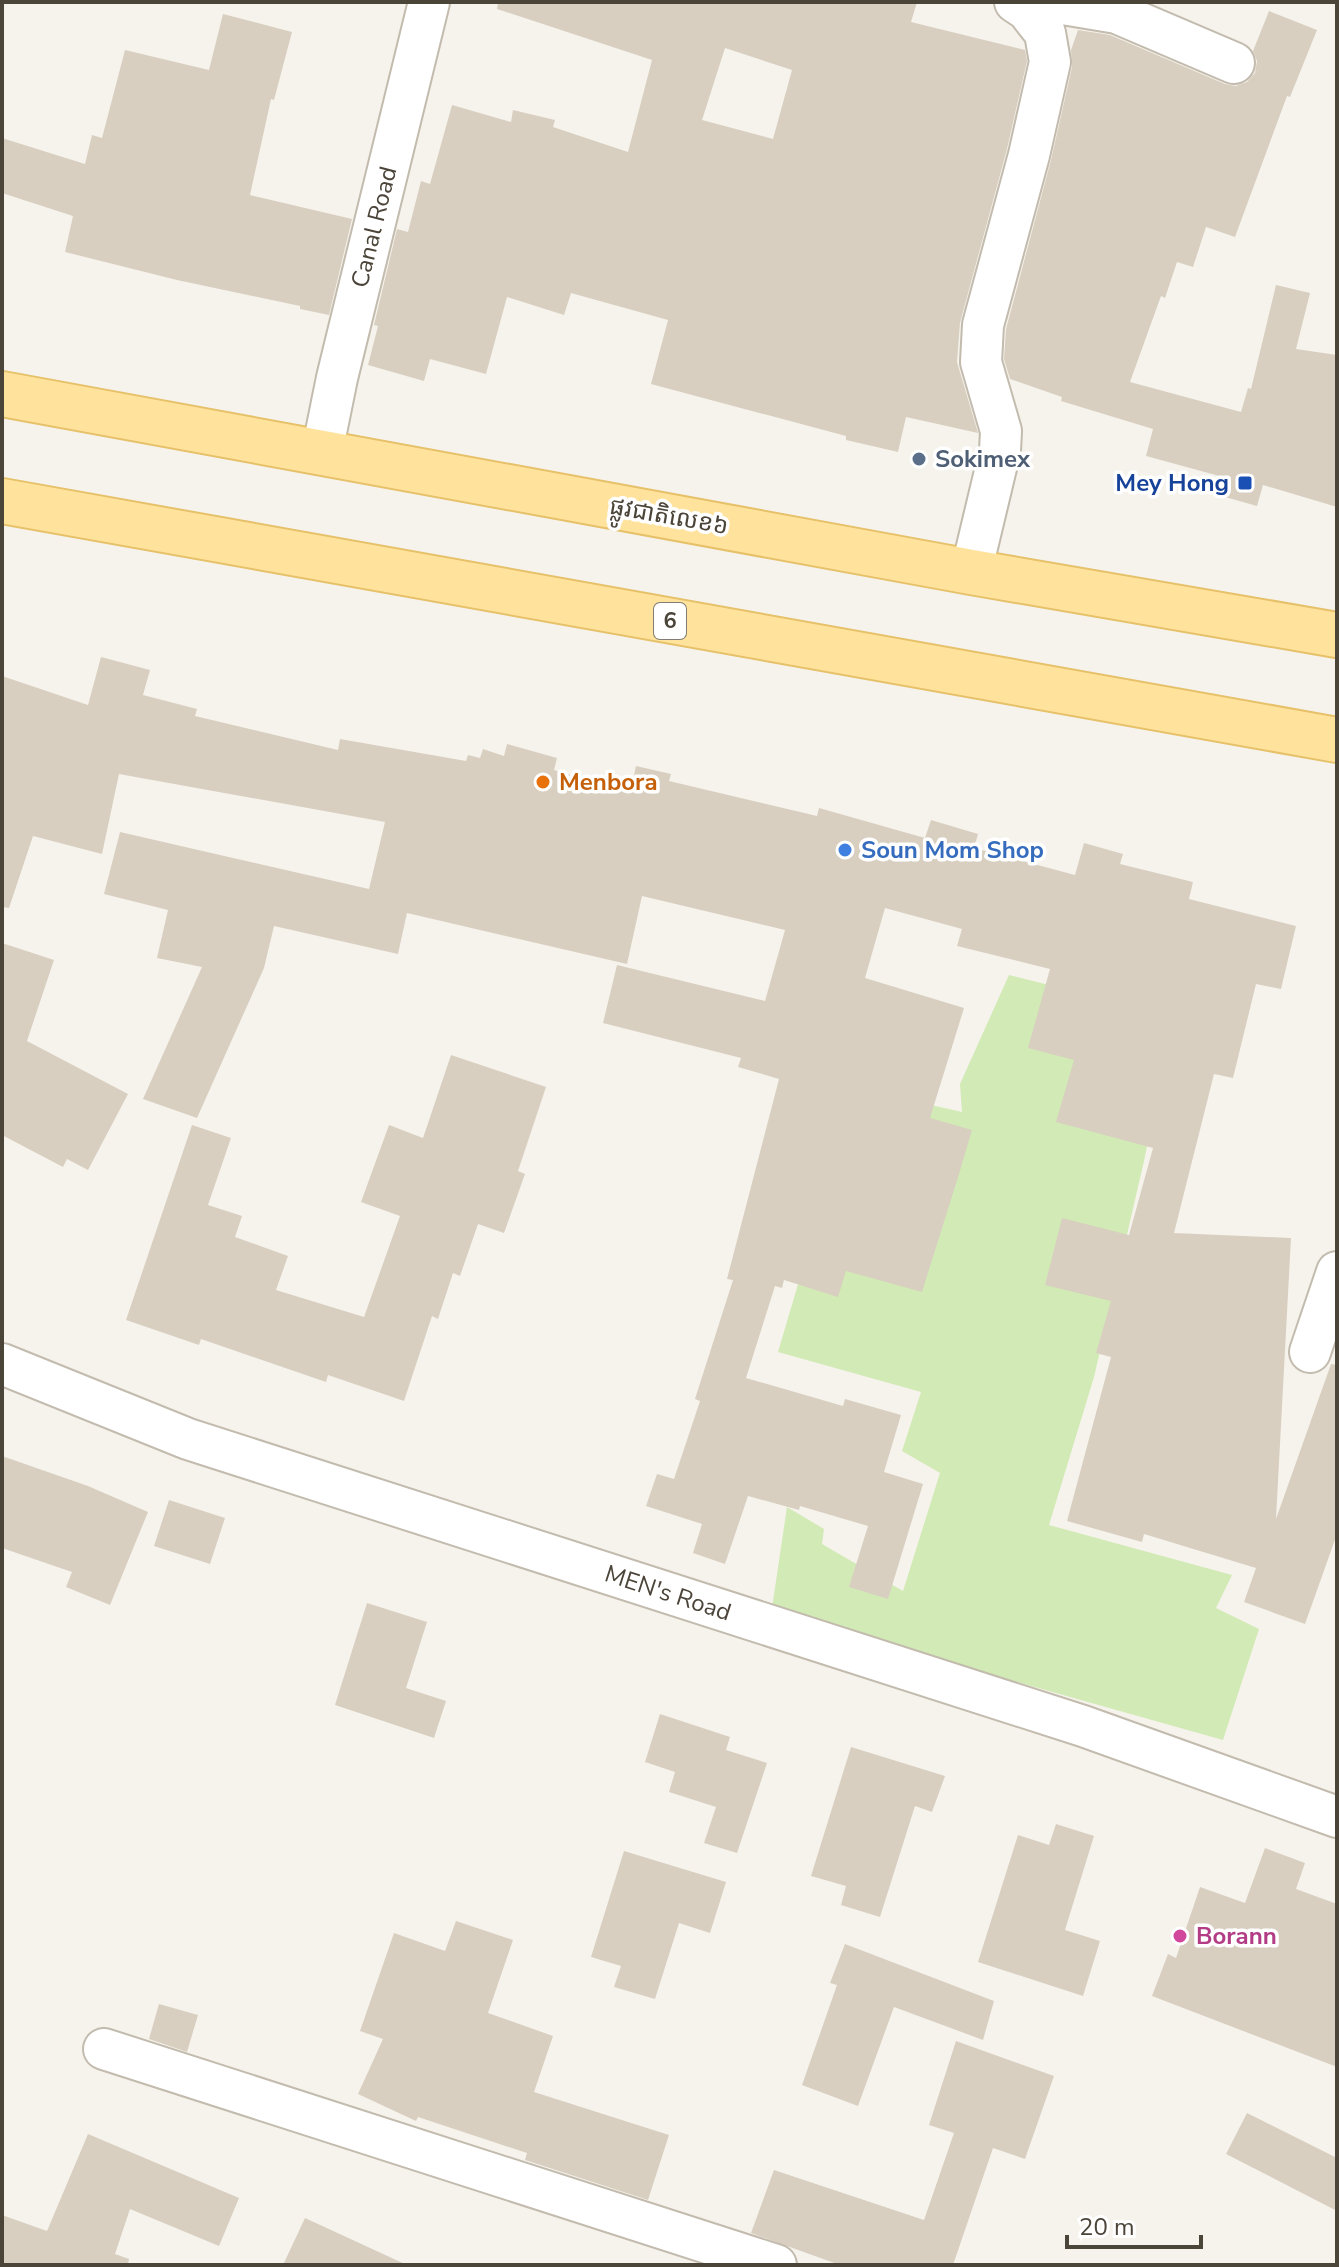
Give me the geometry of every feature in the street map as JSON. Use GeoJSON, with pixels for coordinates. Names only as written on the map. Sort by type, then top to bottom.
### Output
{"type":"FeatureCollection","features":[{"type":"Feature","properties":{"kind":"main road","name":"ផ្លូវជាតិលេខ៦"},"geometry":{"type":"LineString","coordinates":[[2,394],[971,572],[1337,635]]}},
{"type":"Feature","properties":{"kind":"main road","name":"6"},"geometry":{"type":"LineString","coordinates":[[2,501],[1337,740]]}},
{"type":"Feature","properties":{"kind":"street","name":"Canal Road"},"geometry":{"type":"LineString","coordinates":[[322,452],[337,378],[429,2]]}},
{"type":"Feature","properties":{"kind":"street"},"geometry":{"type":"LineString","coordinates":[[1021,6],[1051,2],[1117,13],[1234,63]]}},
{"type":"Feature","properties":{"kind":"street"},"geometry":{"type":"LineString","coordinates":[[971,572],[1000,451],[1001,431],[981,362],[983,325],[1029,155],[1050,62],[1045,33],[1021,6]]}},
{"type":"Feature","properties":{"kind":"street"},"geometry":{"type":"LineString","coordinates":[[1310,1352],[1337,1272]]}},
{"type":"Feature","properties":{"kind":"street","name":"MEN's Road"},"geometry":{"type":"LineString","coordinates":[[2,1364],[188,1439],[1083,1726],[1337,1817]]}},
{"type":"Feature","properties":{"kind":"street"},"geometry":{"type":"LineString","coordinates":[[104,2049],[776,2265]]}},
{"type":"Feature","properties":{"kind":"green space"},"geometry":{"type":"Polygon","coordinates":[[[1009,975],[1173,1016],[1144,1161],[1094,1377],[1049,1525],[1232,1575],[1216,1608],[1259,1629],[1223,1740],[928,1657],[772,1608],[787,1507],[824,1529],[822,1544],[903,1591],[940,1473],[902,1451],[921,1392],[778,1352],[856,1088],[962,1112],[960,1084],[1009,975]]]}},
{"type":"Feature","properties":{"kind":"building"},"geometry":{"type":"Polygon","coordinates":[[[498,2],[917,2],[911,22],[1025,50],[1027,61],[1007,149],[960,323],[957,362],[978,433],[906,417],[898,452],[651,384],[668,320],[571,293],[564,315],[507,297],[486,374],[430,359],[424,381],[368,365],[378,326],[374,325],[397,229],[408,232],[421,181],[430,184],[452,105],[511,122],[513,110],[555,120],[553,127],[628,152],[652,60],[497,9],[498,2]],[[725,48],[702,120],[773,139],[792,70],[725,48]]]}},
{"type":"Feature","properties":{"kind":"building"},"geometry":{"type":"Polygon","coordinates":[[[1269,11],[1317,30],[1290,97],[1287,96],[1235,237],[1206,227],[1193,267],[1177,262],[1165,298],[1161,296],[1130,382],[1241,412],[1248,388],[1251,389],[1276,285],[1310,293],[1296,349],[1337,355],[1337,507],[1263,485],[1257,506],[1218,495],[1223,477],[1146,456],[1153,429],[1061,401],[1062,397],[1010,379],[1004,359],[1006,329],[1051,160],[1072,67],[1071,50],[1078,30],[1110,35],[1236,86],[1247,82],[1255,73],[1257,61],[1253,51],[1269,11]]]}},
{"type":"Feature","properties":{"kind":"building"},"geometry":{"type":"Polygon","coordinates":[[[223,14],[292,32],[274,100],[271,99],[250,195],[352,219],[329,315],[65,252],[73,216],[2,193],[2,138],[85,164],[92,135],[102,138],[125,50],[209,70],[223,14]]]}},
{"type":"Feature","properties":{"kind":"building"},"geometry":{"type":"Polygon","coordinates":[[[101,657],[150,670],[143,695],[197,709],[195,716],[338,750],[340,739],[466,761],[468,755],[480,758],[483,749],[504,756],[507,744],[557,758],[554,770],[630,793],[636,766],[671,774],[669,781],[817,816],[819,808],[925,838],[931,820],[978,834],[974,848],[1075,875],[1084,843],[1123,854],[1120,864],[1193,882],[1189,899],[1296,926],[1281,989],[1256,984],[1233,1078],[1214,1074],[1174,1233],[1291,1238],[1276,1519],[1331,1364],[1337,1365],[1337,1534],[1305,1624],[1244,1602],[1256,1568],[1144,1534],[1142,1542],[1067,1521],[1111,1357],[1096,1353],[1111,1301],[1045,1285],[1062,1218],[1129,1235],[1153,1148],[1056,1122],[1074,1060],[1028,1048],[1050,969],[957,946],[962,929],[885,908],[865,978],[964,1008],[930,1118],[972,1130],[959,1174],[922,1292],[846,1271],[838,1297],[784,1280],[782,1288],[775,1286],[746,1378],[843,1406],[845,1399],[901,1415],[884,1472],[923,1484],[888,1599],[849,1587],[868,1526],[800,1506],[799,1510],[748,1496],[725,1564],[693,1553],[702,1524],[646,1506],[657,1474],[674,1479],[700,1401],[695,1399],[733,1280],[727,1279],[779,1079],[738,1067],[741,1058],[603,1023],[617,965],[765,1001],[785,930],[642,896],[627,964],[407,913],[398,954],[274,926],[264,968],[197,1118],[143,1099],[202,967],[157,958],[168,910],[104,894],[120,832],[369,889],[385,822],[119,774],[102,854],[33,836],[9,908],[2,907],[2,676],[88,705],[101,657]]]}},
{"type":"Feature","properties":{"kind":"building"},"geometry":{"type":"Polygon","coordinates":[[[2,943],[54,960],[27,1041],[128,1094],[88,1170],[67,1159],[63,1167],[2,1135],[2,943]]]}},
{"type":"Feature","properties":{"kind":"building"},"geometry":{"type":"Polygon","coordinates":[[[451,1055],[546,1087],[518,1171],[525,1174],[504,1233],[478,1224],[460,1276],[453,1273],[438,1319],[432,1316],[404,1401],[328,1375],[326,1382],[201,1339],[199,1345],[126,1320],[192,1125],[231,1138],[208,1205],[242,1216],[235,1237],[288,1256],[276,1290],[364,1317],[400,1216],[361,1202],[389,1125],[423,1138],[451,1055]]]}},
{"type":"Feature","properties":{"kind":"building"},"geometry":{"type":"Polygon","coordinates":[[[2,1456],[88,1486],[148,1512],[110,1605],[66,1587],[72,1572],[2,1548],[2,1456]]]}},
{"type":"Feature","properties":{"kind":"building"},"geometry":{"type":"Polygon","coordinates":[[[169,1500],[225,1518],[210,1564],[154,1546],[169,1500]]]}},
{"type":"Feature","properties":{"kind":"building"},"geometry":{"type":"Polygon","coordinates":[[[367,1603],[427,1622],[406,1688],[446,1701],[434,1738],[335,1705],[367,1603]]]}},
{"type":"Feature","properties":{"kind":"building"},"geometry":{"type":"Polygon","coordinates":[[[660,1714],[730,1737],[726,1750],[767,1763],[737,1853],[704,1843],[716,1807],[669,1792],[675,1772],[645,1762],[660,1714]]]}},
{"type":"Feature","properties":{"kind":"building"},"geometry":{"type":"Polygon","coordinates":[[[851,1747],[945,1776],[932,1812],[915,1806],[880,1917],[841,1905],[846,1886],[811,1876],[851,1747]]]}},
{"type":"Feature","properties":{"kind":"building"},"geometry":{"type":"Polygon","coordinates":[[[1056,1824],[1094,1836],[1065,1930],[1100,1941],[1083,1996],[978,1962],[1018,1835],[1049,1845],[1056,1824]]]}},
{"type":"Feature","properties":{"kind":"building"},"geometry":{"type":"Polygon","coordinates":[[[1265,1848],[1305,1863],[1296,1889],[1337,1904],[1337,2067],[1152,1996],[1168,1954],[1176,1958],[1200,1887],[1245,1903],[1265,1848]]]}},
{"type":"Feature","properties":{"kind":"building"},"geometry":{"type":"Polygon","coordinates":[[[624,1851],[726,1882],[710,1933],[679,1923],[655,1999],[614,1987],[621,1966],[591,1957],[624,1851]]]}},
{"type":"Feature","properties":{"kind":"building"},"geometry":{"type":"Polygon","coordinates":[[[456,1921],[513,1940],[488,2013],[553,2036],[534,2092],[669,2135],[648,2200],[525,2160],[527,2153],[418,2117],[416,2121],[358,2094],[383,2039],[360,2031],[394,1933],[445,1951],[456,1921]]]}},
{"type":"Feature","properties":{"kind":"building"},"geometry":{"type":"Polygon","coordinates":[[[845,1944],[994,2001],[983,2040],[894,2007],[858,2106],[802,2085],[837,1985],[830,1983],[845,1944]]]}},
{"type":"Feature","properties":{"kind":"building"},"geometry":{"type":"Polygon","coordinates":[[[159,2004],[198,2015],[187,2052],[149,2039],[159,2004]]]}},
{"type":"Feature","properties":{"kind":"building"},"geometry":{"type":"Polygon","coordinates":[[[956,2041],[1054,2076],[1025,2159],[993,2148],[953,2265],[840,2265],[751,2233],[774,2170],[924,2220],[954,2133],[929,2125],[956,2041]]]}},
{"type":"Feature","properties":{"kind":"building"},"geometry":{"type":"Polygon","coordinates":[[[1247,2113],[1337,2158],[1337,2211],[1226,2154],[1247,2113]]]}},
{"type":"Feature","properties":{"kind":"building"},"geometry":{"type":"Polygon","coordinates":[[[88,2134],[239,2198],[219,2246],[130,2209],[115,2254],[129,2259],[128,2265],[2,2265],[2,2215],[47,2231],[88,2134]]]}},
{"type":"Feature","properties":{"kind":"building"},"geometry":{"type":"Polygon","coordinates":[[[305,2218],[407,2265],[283,2265],[305,2218]]]}},
{"type":"Feature","properties":{"kind":"place","name":"Sokimex"},"geometry":{"type":"Point","coordinates":[919,459]}},
{"type":"Feature","properties":{"kind":"place","name":"Mey Hong"},"geometry":{"type":"Point","coordinates":[1245,483]}},
{"type":"Feature","properties":{"kind":"place","name":"Menbora"},"geometry":{"type":"Point","coordinates":[543,782]}},
{"type":"Feature","properties":{"kind":"place","name":"Soun Mom Shop"},"geometry":{"type":"Point","coordinates":[845,850]}},
{"type":"Feature","properties":{"kind":"place","name":"Borann"},"geometry":{"type":"Point","coordinates":[1180,1936]}}]}
